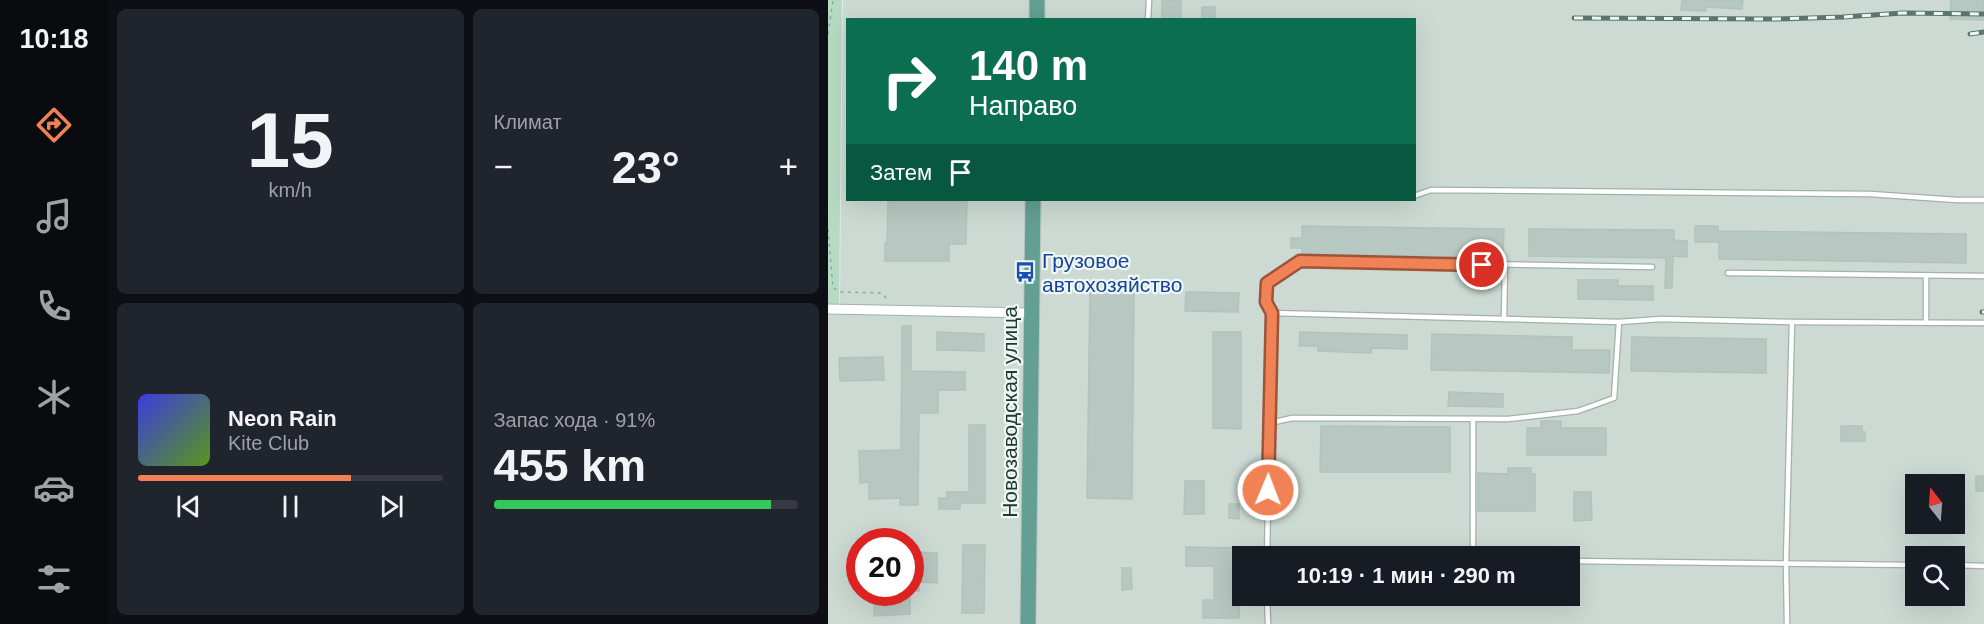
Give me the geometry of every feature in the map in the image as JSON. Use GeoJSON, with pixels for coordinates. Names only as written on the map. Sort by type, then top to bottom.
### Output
{"type":"FeatureCollection","features":[{"type":"Feature","properties":{"kind":"main road"},"geometry":{"type":"LineString","coordinates":[[1037,0],[1037,18]]}},
{"type":"Feature","properties":{"kind":"main road","name":"Новозаводская улица"},"geometry":{"type":"LineString","coordinates":[[1028,624],[1033,201]]}},
{"type":"Feature","properties":{"kind":"street"},"geometry":{"type":"LineString","coordinates":[[828,309],[1030,313]]}},
{"type":"Feature","properties":{"kind":"lane"},"geometry":{"type":"LineString","coordinates":[[1148,18],[1149,0]]}},
{"type":"Feature","properties":{"kind":"lane"},"geometry":{"type":"LineString","coordinates":[[1416,195],[1431,190],[1443,190],[1870,194],[1984,200]]}},
{"type":"Feature","properties":{"kind":"lane"},"geometry":{"type":"LineString","coordinates":[[1267,546],[1272,313],[1266,302],[1267,283],[1300,261],[1652,267]]}},
{"type":"Feature","properties":{"kind":"lane"},"geometry":{"type":"LineString","coordinates":[[1504,319],[1505,265]]}},
{"type":"Feature","properties":{"kind":"lane"},"geometry":{"type":"LineString","coordinates":[[1728,273],[1984,276]]}},
{"type":"Feature","properties":{"kind":"lane"},"geometry":{"type":"LineString","coordinates":[[1926,276],[1926,322]]}},
{"type":"Feature","properties":{"kind":"lane"},"geometry":{"type":"LineString","coordinates":[[1272,313],[1619,322],[1661,319],[1984,323]]}},
{"type":"Feature","properties":{"kind":"lane"},"geometry":{"type":"LineString","coordinates":[[1270,423],[1292,418],[1508,419],[1578,411],[1614,398],[1619,322]]}},
{"type":"Feature","properties":{"kind":"lane"},"geometry":{"type":"LineString","coordinates":[[1787,624],[1786,563],[1792,322]]}},
{"type":"Feature","properties":{"kind":"lane"},"geometry":{"type":"LineString","coordinates":[[1473,419],[1473,546]]}},
{"type":"Feature","properties":{"kind":"lane"},"geometry":{"type":"LineString","coordinates":[[1580,561],[1905,565]]}},
{"type":"Feature","properties":{"kind":"lane"},"geometry":{"type":"LineString","coordinates":[[1965,565],[1984,566]]}},
{"type":"Feature","properties":{"kind":"lane"},"geometry":{"type":"LineString","coordinates":[[1268,606],[1268,624]]}},
{"type":"Feature","properties":{"kind":"path"},"geometry":{"type":"LineString","coordinates":[[828,34],[833,0]]}},
{"type":"Feature","properties":{"kind":"path"},"geometry":{"type":"LineString","coordinates":[[828,230],[833,288],[841,292],[881,293],[898,309]]}},
{"type":"Feature","properties":{"kind":"shaded area"},"geometry":{"type":"Polygon","coordinates":[[[843,0],[1034,0],[1034,18],[846,18],[846,201],[1030,201],[1027,311],[840,307],[843,0]]]}},
{"type":"Feature","properties":{"kind":"shaded area"},"geometry":{"type":"Polygon","coordinates":[[[1039,0],[1984,0],[1984,624],[1031,624],[1037,201],[1416,201],[1416,18],[1039,18],[1039,0]]]}},
{"type":"Feature","properties":{"kind":"shaded area"},"geometry":{"type":"Polygon","coordinates":[[[828,311],[1028,315],[1025,624],[828,624],[828,311]]]}},
{"type":"Feature","properties":{"kind":"green space"},"geometry":{"type":"Polygon","coordinates":[[[828,0],[842,0],[839,307],[828,307],[828,0]]]}},
{"type":"Feature","properties":{"kind":"building"},"geometry":{"type":"Polygon","coordinates":[[[1162,0],[1181,0],[1181,18],[1162,18],[1162,0]]]}},
{"type":"Feature","properties":{"kind":"building"},"geometry":{"type":"Polygon","coordinates":[[[1682,0],[1743,0],[1742,9],[1706,7],[1706,11],[1681,10],[1682,0]]]}},
{"type":"Feature","properties":{"kind":"building"},"geometry":{"type":"Polygon","coordinates":[[[1951,0],[1984,0],[1984,20],[1950,19],[1951,0]]]}},
{"type":"Feature","properties":{"kind":"building"},"geometry":{"type":"Polygon","coordinates":[[[1202,7],[1215,7],[1215,18],[1202,18],[1202,7]]]}},
{"type":"Feature","properties":{"kind":"building"},"geometry":{"type":"Polygon","coordinates":[[[888,201],[967,201],[966,244],[949,244],[949,261],[885,261],[885,243],[887,243],[888,201]]]}},
{"type":"Feature","properties":{"kind":"building"},"geometry":{"type":"Polygon","coordinates":[[[1302,226],[1504,229],[1503,257],[1302,254],[1302,248],[1291,248],[1291,238],[1302,238],[1302,226]]]}},
{"type":"Feature","properties":{"kind":"building"},"geometry":{"type":"Polygon","coordinates":[[[1695,226],[1718,226],[1718,231],[1966,234],[1966,263],[1719,259],[1719,242],[1695,242],[1695,226]]]}},
{"type":"Feature","properties":{"kind":"building"},"geometry":{"type":"Polygon","coordinates":[[[1529,229],[1674,230],[1674,240],[1687,241],[1687,257],[1673,256],[1672,288],[1665,288],[1666,258],[1529,256],[1529,229]]]}},
{"type":"Feature","properties":{"kind":"building"},"geometry":{"type":"Polygon","coordinates":[[[1578,280],[1618,280],[1618,286],[1653,286],[1653,300],[1578,299],[1578,280]]]}},
{"type":"Feature","properties":{"kind":"building"},"geometry":{"type":"Polygon","coordinates":[[[1090,289],[1134,290],[1132,499],[1087,498],[1090,289]]]}},
{"type":"Feature","properties":{"kind":"building"},"geometry":{"type":"Polygon","coordinates":[[[1186,292],[1239,293],[1238,312],[1185,311],[1186,292]]]}},
{"type":"Feature","properties":{"kind":"building"},"geometry":{"type":"Polygon","coordinates":[[[902,326],[911,326],[911,371],[965,372],[965,390],[938,390],[938,413],[919,413],[918,505],[900,505],[900,498],[869,499],[869,482],[860,483],[859,451],[901,450],[902,326]]]}},
{"type":"Feature","properties":{"kind":"building"},"geometry":{"type":"Polygon","coordinates":[[[937,332],[984,334],[984,351],[937,350],[937,332]]]}},
{"type":"Feature","properties":{"kind":"building"},"geometry":{"type":"Polygon","coordinates":[[[1213,332],[1241,332],[1241,429],[1213,428],[1213,332]]]}},
{"type":"Feature","properties":{"kind":"building"},"geometry":{"type":"Polygon","coordinates":[[[1300,332],[1407,335],[1407,349],[1372,348],[1371,353],[1318,351],[1318,346],[1299,346],[1300,332]]]}},
{"type":"Feature","properties":{"kind":"building"},"geometry":{"type":"Polygon","coordinates":[[[1432,334],[1572,337],[1572,350],[1610,350],[1609,373],[1431,370],[1432,334]]]}},
{"type":"Feature","properties":{"kind":"building"},"geometry":{"type":"Polygon","coordinates":[[[1632,337],[1766,339],[1766,373],[1631,371],[1632,337]]]}},
{"type":"Feature","properties":{"kind":"building"},"geometry":{"type":"Polygon","coordinates":[[[883,357],[884,380],[840,381],[839,358],[883,357]]]}},
{"type":"Feature","properties":{"kind":"building"},"geometry":{"type":"Polygon","coordinates":[[[1449,392],[1503,394],[1503,407],[1448,406],[1449,392]]]}},
{"type":"Feature","properties":{"kind":"building"},"geometry":{"type":"Polygon","coordinates":[[[1541,421],[1561,421],[1561,428],[1606,428],[1606,455],[1527,455],[1527,428],[1541,428],[1541,421]]]}},
{"type":"Feature","properties":{"kind":"building"},"geometry":{"type":"Polygon","coordinates":[[[969,425],[985,425],[985,503],[960,503],[960,509],[939,509],[939,498],[947,498],[947,492],[969,492],[969,425]]]}},
{"type":"Feature","properties":{"kind":"building"},"geometry":{"type":"Polygon","coordinates":[[[1321,426],[1450,427],[1450,472],[1320,472],[1321,426]]]}},
{"type":"Feature","properties":{"kind":"building"},"geometry":{"type":"Polygon","coordinates":[[[1841,426],[1862,426],[1865,441],[1841,441],[1841,426]]]}},
{"type":"Feature","properties":{"kind":"building"},"geometry":{"type":"Polygon","coordinates":[[[1508,468],[1531,468],[1531,474],[1535,474],[1535,511],[1478,511],[1478,473],[1508,474],[1508,468]]]}},
{"type":"Feature","properties":{"kind":"building"},"geometry":{"type":"Polygon","coordinates":[[[1976,476],[1984,476],[1984,491],[1976,491],[1976,476]]]}},
{"type":"Feature","properties":{"kind":"building"},"geometry":{"type":"Polygon","coordinates":[[[1185,481],[1204,481],[1204,514],[1184,514],[1185,481]]]}},
{"type":"Feature","properties":{"kind":"building"},"geometry":{"type":"Polygon","coordinates":[[[1574,492],[1591,492],[1592,520],[1574,521],[1574,492]]]}},
{"type":"Feature","properties":{"kind":"building"},"geometry":{"type":"Polygon","coordinates":[[[1229,504],[1239,504],[1239,519],[1229,518],[1229,504]]]}},
{"type":"Feature","properties":{"kind":"building"},"geometry":{"type":"Polygon","coordinates":[[[963,545],[985,545],[984,613],[962,613],[963,545]]]}},
{"type":"Feature","properties":{"kind":"building"},"geometry":{"type":"Polygon","coordinates":[[[1186,547],[1232,548],[1232,606],[1239,606],[1239,618],[1203,618],[1203,600],[1214,600],[1214,566],[1186,566],[1186,547]]]}},
{"type":"Feature","properties":{"kind":"building"},"geometry":{"type":"Polygon","coordinates":[[[924,553],[937,553],[937,583],[924,582],[924,553]]]}},
{"type":"Feature","properties":{"kind":"building"},"geometry":{"type":"Polygon","coordinates":[[[1122,568],[1131,568],[1132,589],[1122,590],[1122,568]]]}},
{"type":"Feature","properties":{"kind":"building"},"geometry":{"type":"Polygon","coordinates":[[[874,606],[910,606],[910,614],[874,616],[874,606]]]}},
{"type":"Feature","properties":{"kind":"railway"},"geometry":{"type":"LineString","coordinates":[[1574,18],[1775,19],[1903,13],[1984,14]]}},
{"type":"Feature","properties":{"kind":"railway"},"geometry":{"type":"LineString","coordinates":[[1970,34],[1984,32]]}},
{"type":"Feature","properties":{"kind":"place","name":"Грузовое автохозяйство"},"geometry":{"type":"Point","coordinates":[1025,272]}},
{"type":"Feature","properties":{"kind":"route"},"geometry":{"type":"LineString","coordinates":[[1268,490],[1272,313],[1266,302],[1267,283],[1300,261],[1482,265]]}}]}
